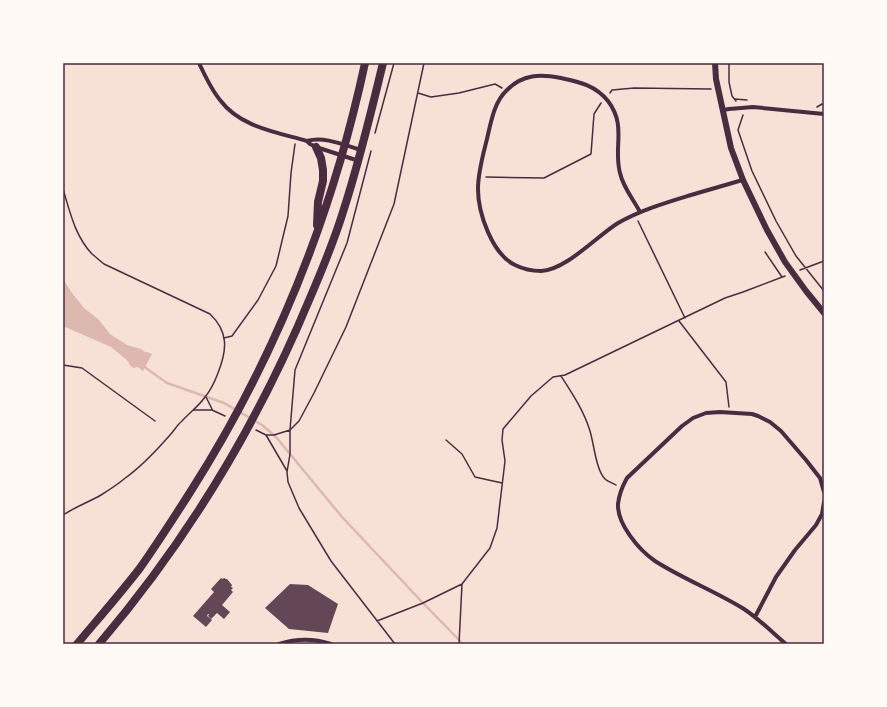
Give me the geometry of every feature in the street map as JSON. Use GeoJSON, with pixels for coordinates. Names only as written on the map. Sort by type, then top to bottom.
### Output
{"type":"FeatureCollection","features":[{"type":"Feature","properties":{"kind":"main road"},"geometry":{"type":"LineString","coordinates":[[77,644],[139,568],[176,515],[206,468],[268,353],[288,309],[316,238],[345,146],[365,63]]}},
{"type":"Feature","properties":{"kind":"main road"},"geometry":{"type":"LineString","coordinates":[[99,644],[149,581],[185,531],[218,481],[261,405],[297,330],[321,273],[343,213],[362,150],[383,63]]}},
{"type":"Feature","properties":{"kind":"main road"},"geometry":{"type":"LineString","coordinates":[[316,147],[324,170],[318,202],[316,238]]}},
{"type":"Feature","properties":{"kind":"street"},"geometry":{"type":"LineString","coordinates":[[199,63],[208,83],[220,100],[240,118],[255,126],[307,141],[316,147],[359,161]]}},
{"type":"Feature","properties":{"kind":"street"},"geometry":{"type":"LineString","coordinates":[[715,63],[716,79],[731,148],[743,180],[767,230],[785,262],[824,313]]}},
{"type":"Feature","properties":{"kind":"street"},"geometry":{"type":"LineString","coordinates":[[640,212],[624,184],[620,172],[618,160],[619,130],[616,114],[605,98],[585,84],[547,76],[529,77],[516,82],[506,90],[492,115],[479,177],[478,189],[480,206],[484,223],[499,251],[511,263],[529,270],[543,271],[556,268],[568,261],[617,224],[640,212],[743,180]]}},
{"type":"Feature","properties":{"kind":"street"},"geometry":{"type":"LineString","coordinates":[[723,110],[753,107],[824,114]]}},
{"type":"Feature","properties":{"kind":"street"},"geometry":{"type":"LineString","coordinates":[[307,141],[324,140],[362,150]]}},
{"type":"Feature","properties":{"kind":"street"},"geometry":{"type":"LineString","coordinates":[[786,644],[745,610],[676,573],[654,560],[642,550],[631,537],[622,522],[618,509],[620,492],[627,478],[682,426],[693,418],[706,413],[720,412],[752,414],[770,422],[781,431],[820,478],[824,492]]}},
{"type":"Feature","properties":{"kind":"street"},"geometry":{"type":"LineString","coordinates":[[755,617],[776,577],[795,550],[816,525],[822,514],[824,502]]}},
{"type":"Feature","properties":{"kind":"street"},"geometry":{"type":"LineString","coordinates":[[279,644],[291,640],[304,639],[321,640],[331,644]]}},
{"type":"Feature","properties":{"kind":"path"},"geometry":{"type":"LineString","coordinates":[[395,644],[331,561],[299,508],[288,482],[287,472],[290,454],[290,430],[299,421],[346,327],[394,204],[424,63]]}},
{"type":"Feature","properties":{"kind":"path"},"geometry":{"type":"LineString","coordinates":[[729,63],[729,82],[732,96],[744,111],[738,130],[752,170],[776,221],[796,256],[824,291]]}},
{"type":"Feature","properties":{"kind":"path"},"geometry":{"type":"LineString","coordinates":[[418,93],[431,96],[459,93],[495,84],[506,90]]}},
{"type":"Feature","properties":{"kind":"path"},"geometry":{"type":"LineString","coordinates":[[479,177],[544,178],[591,154],[594,114],[612,90],[634,88],[718,89]]}},
{"type":"Feature","properties":{"kind":"path"},"geometry":{"type":"LineString","coordinates":[[224,338],[232,336],[258,300],[276,266],[288,216],[291,173],[296,138]]}},
{"type":"Feature","properties":{"kind":"path"},"geometry":{"type":"LineString","coordinates":[[63,189],[77,233],[92,254],[104,264],[210,314],[219,324],[224,338],[225,347],[222,362],[215,382],[206,397],[181,421],[171,434],[140,466],[101,495],[63,514]]}},
{"type":"Feature","properties":{"kind":"path"},"geometry":{"type":"LineString","coordinates":[[635,215],[685,318]]}},
{"type":"Feature","properties":{"kind":"path"},"geometry":{"type":"LineString","coordinates":[[765,252],[782,277]]}},
{"type":"Feature","properties":{"kind":"path"},"geometry":{"type":"LineString","coordinates":[[377,621],[423,603],[462,584],[490,548],[497,528],[505,461],[502,429],[531,396],[552,377],[566,375],[725,298],[824,261]]}},
{"type":"Feature","properties":{"kind":"path"},"geometry":{"type":"LineString","coordinates":[[678,321],[726,382],[730,413]]}},
{"type":"Feature","properties":{"kind":"path"},"geometry":{"type":"LineString","coordinates":[[63,366],[82,368],[156,421]]}},
{"type":"Feature","properties":{"kind":"path"},"geometry":{"type":"LineString","coordinates":[[561,376],[578,402],[590,430],[597,461],[605,480],[622,487]]}},
{"type":"Feature","properties":{"kind":"path"},"geometry":{"type":"LineString","coordinates":[[206,397],[212,410]]}},
{"type":"Feature","properties":{"kind":"path"},"geometry":{"type":"LineString","coordinates":[[194,410],[212,410],[221,414]]}},
{"type":"Feature","properties":{"kind":"path"},"geometry":{"type":"LineString","coordinates":[[266,435],[287,472]]}},
{"type":"Feature","properties":{"kind":"path"},"geometry":{"type":"LineString","coordinates":[[446,440],[462,454],[475,477],[502,484]]}},
{"type":"Feature","properties":{"kind":"path"},"geometry":{"type":"LineString","coordinates":[[459,644],[462,584]]}},
{"type":"Feature","properties":{"kind":"shaded area"},"geometry":{"type":"Polygon","coordinates":[[[63,279],[84,308],[98,319],[110,334],[127,345],[152,354],[143,371],[138,367],[133,368],[127,360],[111,347],[63,326],[63,279]]]}},
{"type":"Feature","properties":{"kind":"building"},"geometry":{"type":"Polygon","coordinates":[[[221,578],[227,579],[233,588],[231,590],[233,592],[222,605],[230,612],[224,619],[217,613],[211,619],[208,614],[207,616],[212,620],[206,627],[193,616],[214,592],[211,589],[221,578]]]}},
{"type":"Feature","properties":{"kind":"building"},"geometry":{"type":"Polygon","coordinates":[[[290,584],[308,585],[338,604],[328,633],[289,629],[265,608],[290,584]]]}},
{"type":"Feature","properties":{"kind":"waterway"},"geometry":{"type":"LineString","coordinates":[[143,366],[167,383],[224,403],[262,425],[276,437],[342,517],[463,644]]}}]}
